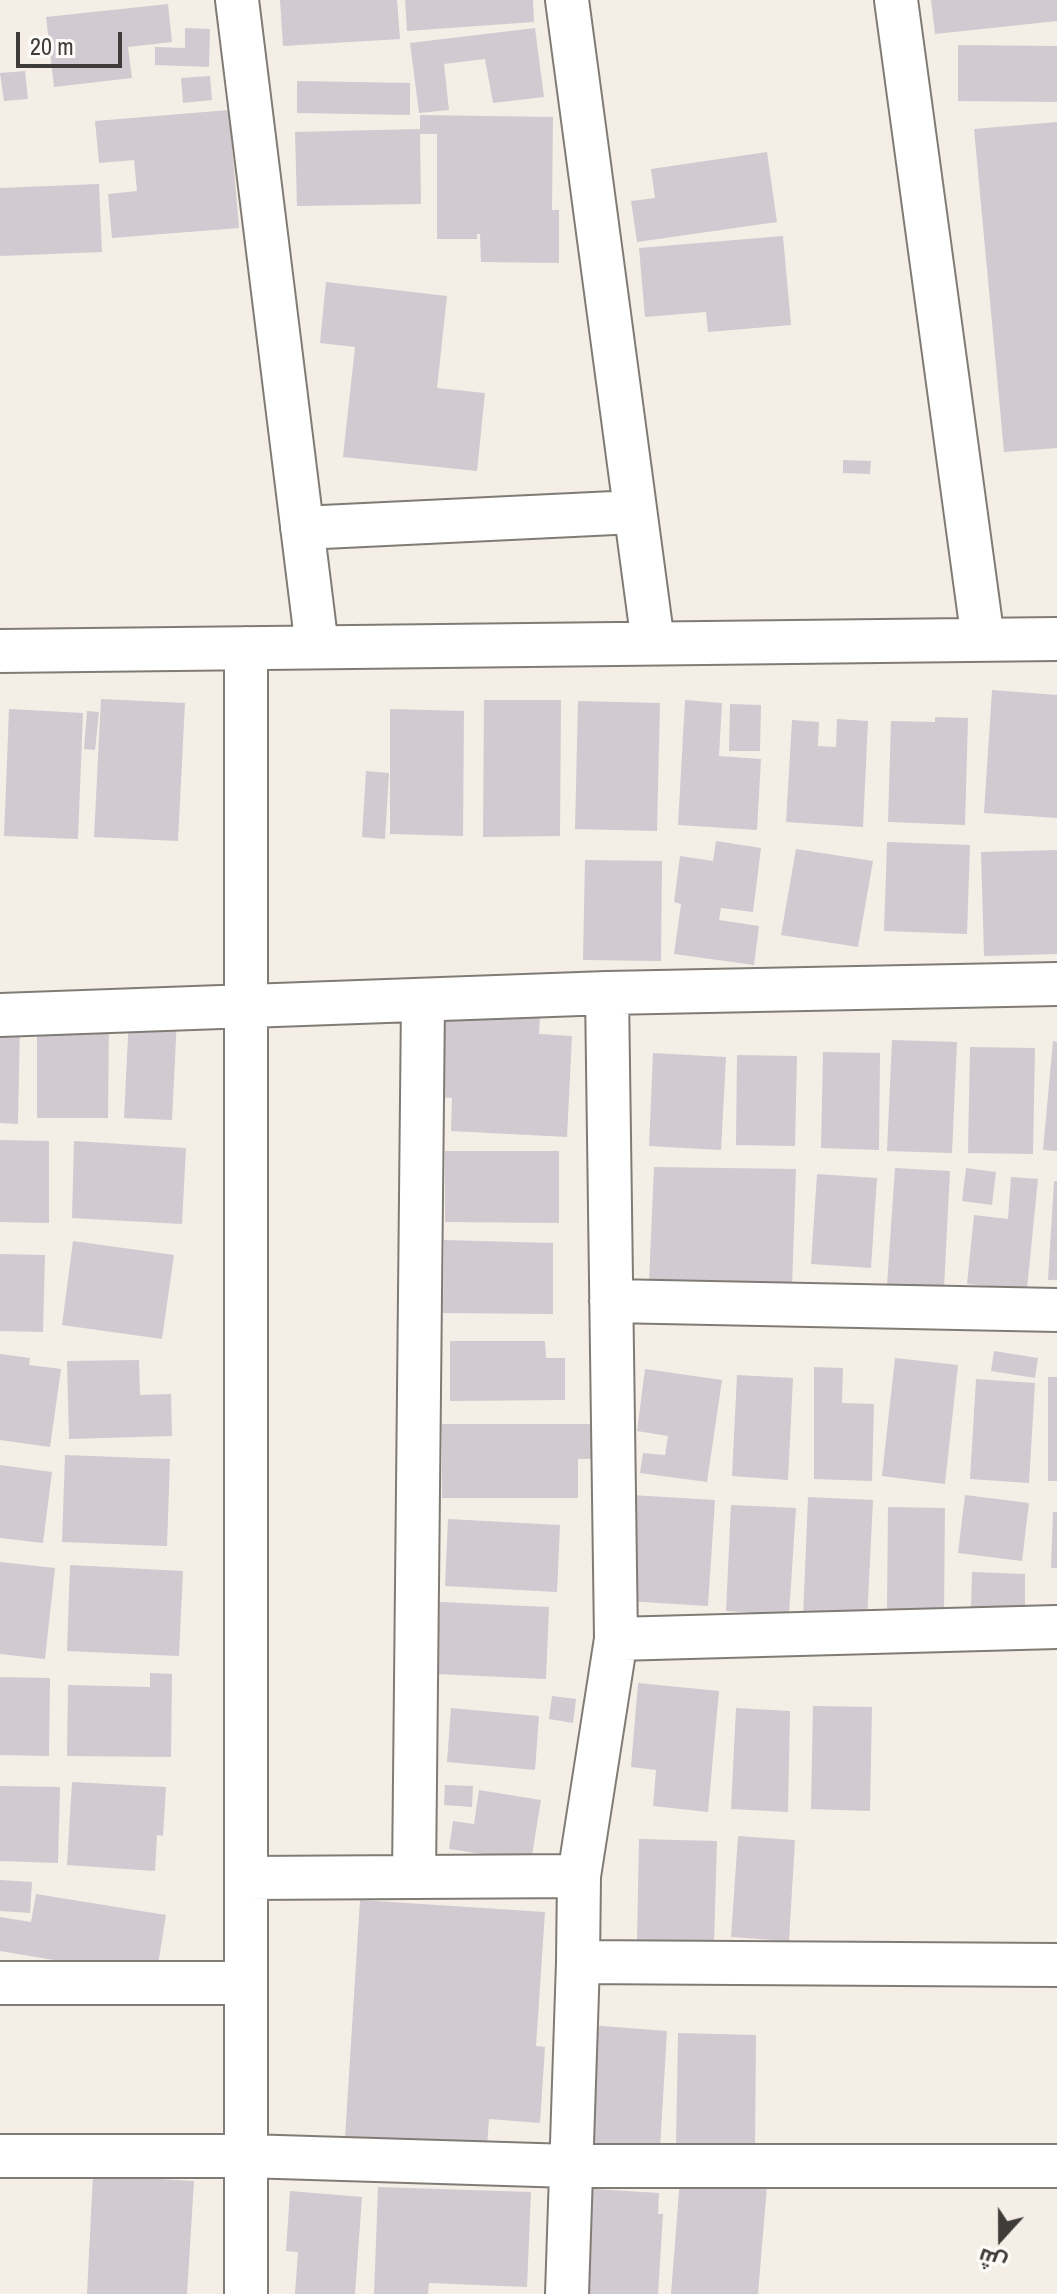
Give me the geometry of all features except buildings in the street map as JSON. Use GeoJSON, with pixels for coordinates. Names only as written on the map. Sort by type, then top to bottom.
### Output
{"type":"FeatureCollection","features":[{"type":"Feature","properties":{"kind":"street"},"geometry":{"type":"LineString","coordinates":[[237,0],[317,647]]}},
{"type":"Feature","properties":{"kind":"street"},"geometry":{"type":"LineString","coordinates":[[567,0],[653,643]]}},
{"type":"Feature","properties":{"kind":"street"},"geometry":{"type":"LineString","coordinates":[[896,0],[983,640]]}},
{"type":"Feature","properties":{"kind":"street"},"geometry":{"type":"LineString","coordinates":[[302,528],[635,512]]}},
{"type":"Feature","properties":{"kind":"street"},"geometry":{"type":"LineString","coordinates":[[0,650],[1057,639]]}},
{"type":"Feature","properties":{"kind":"street"},"geometry":{"type":"LineString","coordinates":[[246,648],[246,2294]]}},
{"type":"Feature","properties":{"kind":"street"},"geometry":{"type":"LineString","coordinates":[[0,1015],[607,993],[1057,984]]}},
{"type":"Feature","properties":{"kind":"street"},"geometry":{"type":"LineString","coordinates":[[567,2294],[579,1876],[616,1639],[607,993]]}},
{"type":"Feature","properties":{"kind":"street"},"geometry":{"type":"LineString","coordinates":[[414,1877],[423,1002]]}},
{"type":"Feature","properties":{"kind":"street"},"geometry":{"type":"LineString","coordinates":[[611,1301],[1057,1310]]}},
{"type":"Feature","properties":{"kind":"street"},"geometry":{"type":"LineString","coordinates":[[616,1639],[1057,1627]]}},
{"type":"Feature","properties":{"kind":"street"},"geometry":{"type":"LineString","coordinates":[[247,1878],[579,1876]]}},
{"type":"Feature","properties":{"kind":"street"},"geometry":{"type":"LineString","coordinates":[[578,1962],[1057,1965]]}},
{"type":"Feature","properties":{"kind":"street"},"geometry":{"type":"LineString","coordinates":[[0,1983],[246,1983]]}},
{"type":"Feature","properties":{"kind":"street"},"geometry":{"type":"LineString","coordinates":[[0,2156],[246,2156],[570,2166],[1057,2166]]}}]}
